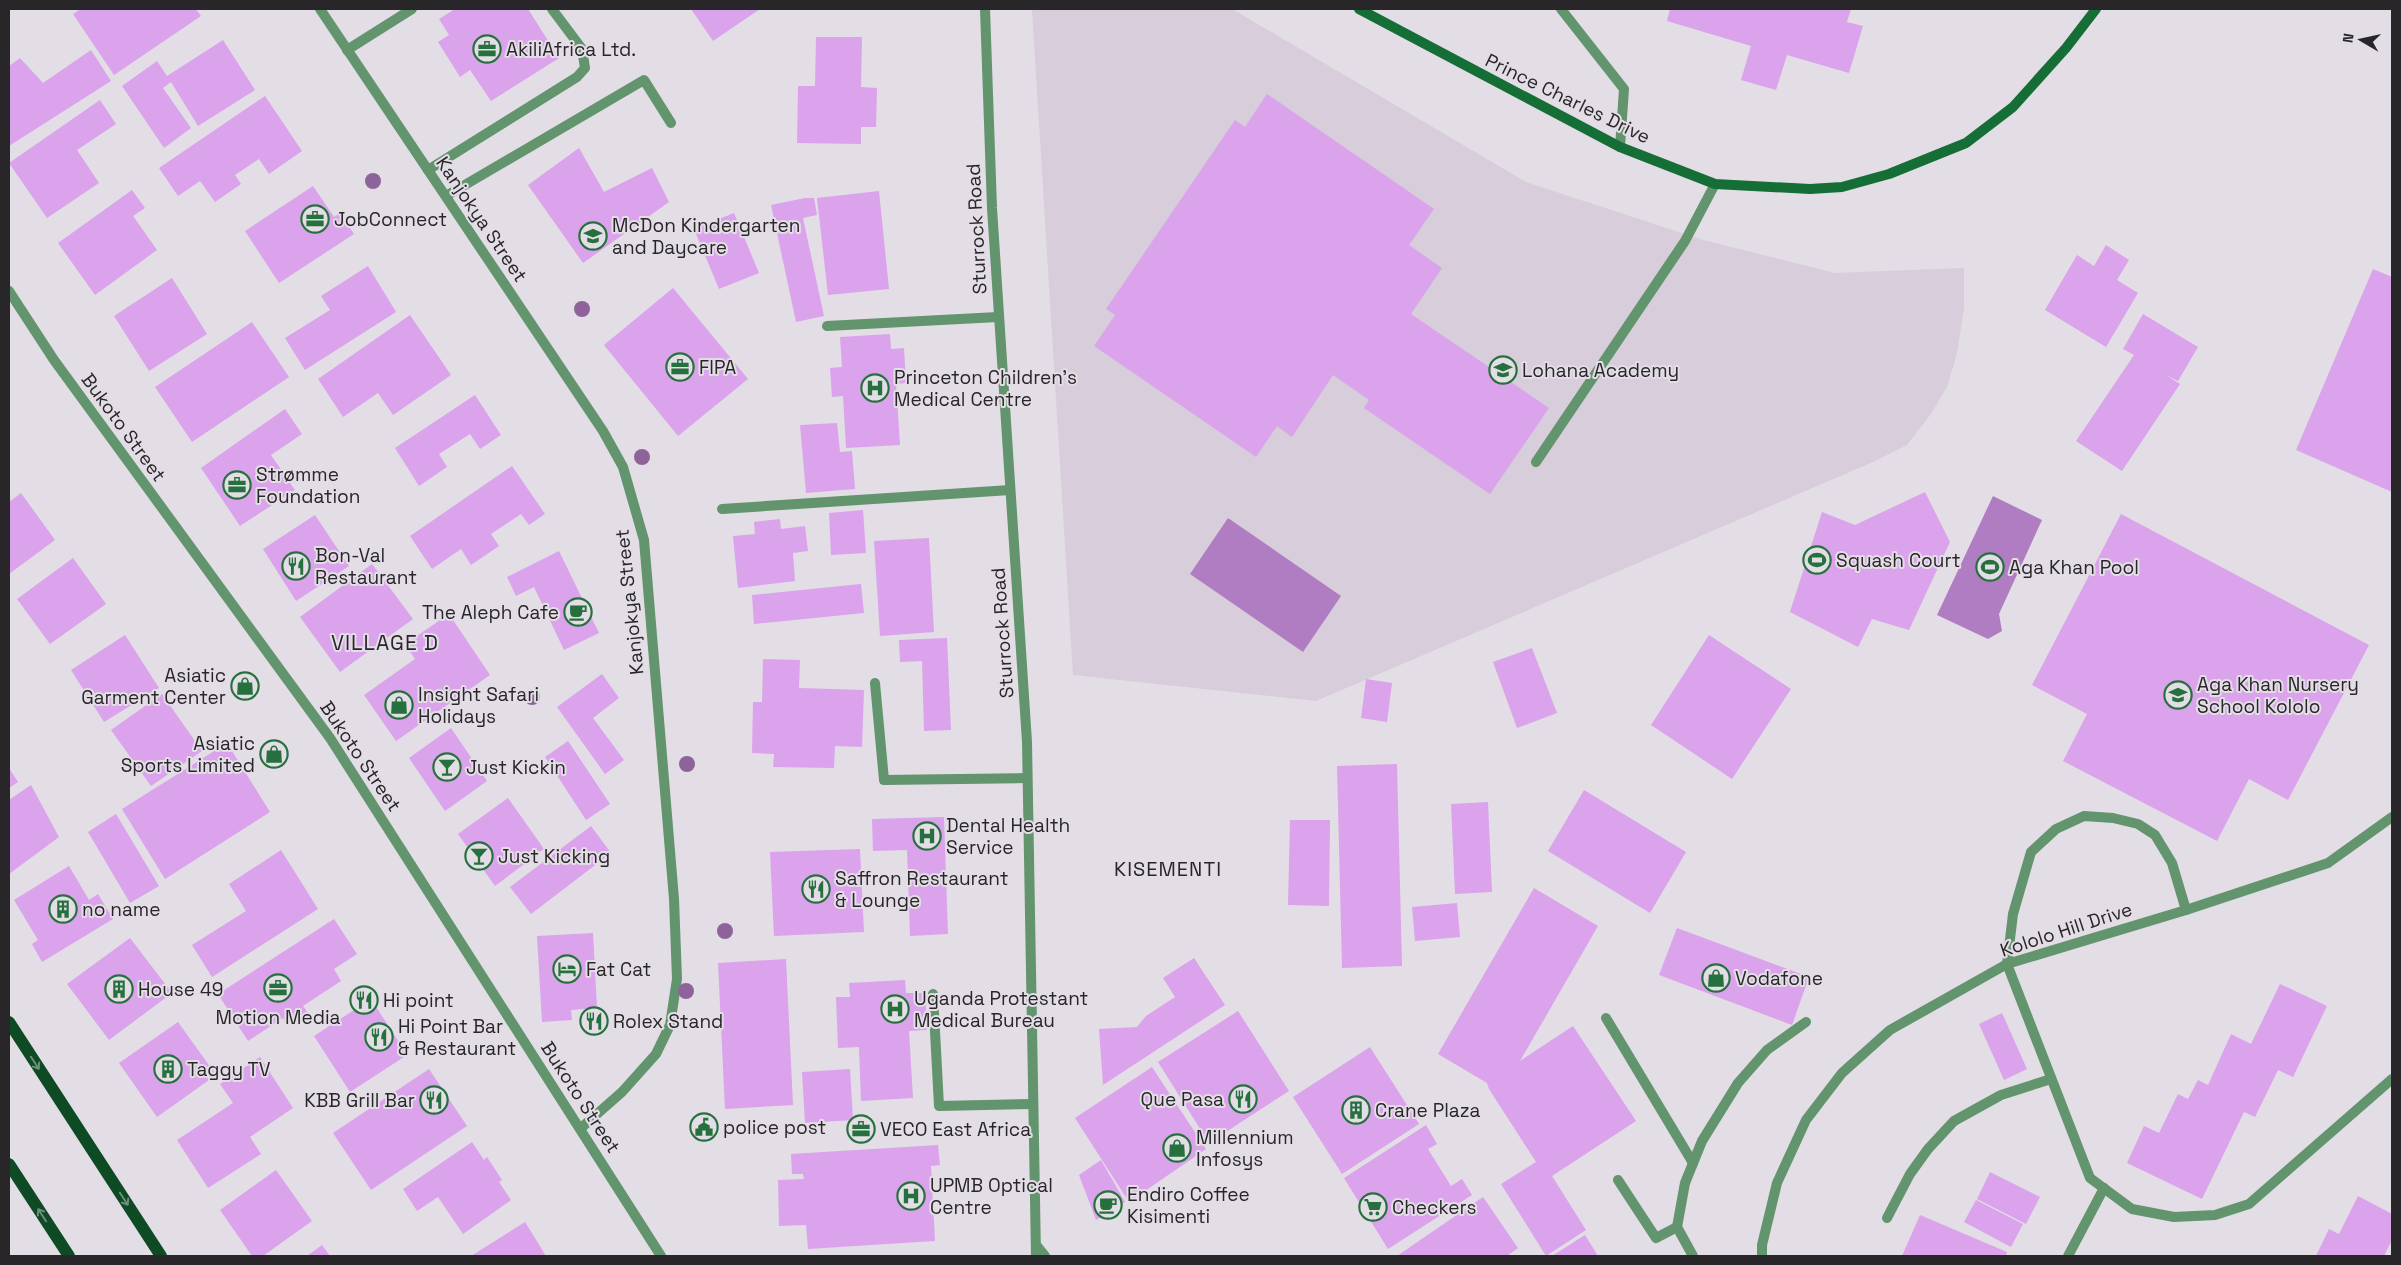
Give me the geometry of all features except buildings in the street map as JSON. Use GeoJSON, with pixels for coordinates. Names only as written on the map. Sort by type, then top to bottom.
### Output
{"type":"FeatureCollection","features":[{"type":"Feature","properties":{"kind":"main road"},"geometry":{"type":"LineString","coordinates":[[9,1022],[162,1256]]}},
{"type":"Feature","properties":{"kind":"main road"},"geometry":{"type":"LineString","coordinates":[[9,1164],[69,1256]]}},
{"type":"Feature","properties":{"kind":"street","name":"Kanjokya Street"},"geometry":{"type":"LineString","coordinates":[[320,9],[604,432],[623,468],[644,540],[674,899],[677,979],[670,1025],[656,1054],[622,1092],[581,1128]]}},
{"type":"Feature","properties":{"kind":"street"},"geometry":{"type":"LineString","coordinates":[[347,50],[412,9]]}},
{"type":"Feature","properties":{"kind":"street"},"geometry":{"type":"LineString","coordinates":[[428,170],[577,77],[585,68],[582,50],[552,9]]}},
{"type":"Feature","properties":{"kind":"street","name":"Sturrock Road"},"geometry":{"type":"LineString","coordinates":[[985,9],[998,317],[1027,742],[1036,1256]]}},
{"type":"Feature","properties":{"kind":"street","name":"Prince Charles Drive"},"geometry":{"type":"LineString","coordinates":[[1359,9],[1620,147],[1716,184],[1802,189],[1842,186],[1889,174],[1966,143],[2013,107],[2066,48],[2096,9]]}},
{"type":"Feature","properties":{"kind":"street"},"geometry":{"type":"LineString","coordinates":[[1561,9],[1624,89],[1620,147]]}},
{"type":"Feature","properties":{"kind":"street"},"geometry":{"type":"LineString","coordinates":[[446,196],[644,80],[671,123]]}},
{"type":"Feature","properties":{"kind":"street"},"geometry":{"type":"LineString","coordinates":[[1536,462],[1685,241],[1716,184]]}},
{"type":"Feature","properties":{"kind":"street","name":"Bukoto Street"},"geometry":{"type":"LineString","coordinates":[[9,291],[54,360],[330,738],[662,1256]]}},
{"type":"Feature","properties":{"kind":"street"},"geometry":{"type":"LineString","coordinates":[[827,326],[998,317]]}},
{"type":"Feature","properties":{"kind":"street"},"geometry":{"type":"LineString","coordinates":[[722,509],[1010,490]]}},
{"type":"Feature","properties":{"kind":"street"},"geometry":{"type":"LineString","coordinates":[[875,683],[884,780],[1027,778]]}},
{"type":"Feature","properties":{"kind":"street"},"geometry":{"type":"LineString","coordinates":[[2186,910],[2172,863],[2155,835],[2138,824],[2113,818],[2084,816],[2056,828],[2031,852],[2012,914],[2007,964],[2090,1178],[2132,1209],[2174,1217],[2215,1215],[2250,1204],[2392,1079]]}},
{"type":"Feature","properties":{"kind":"street","name":"Kololo Hill Drive"},"geometry":{"type":"LineString","coordinates":[[1762,1256],[1762,1245],[1777,1183],[1806,1120],[1842,1073],[1890,1030],[2007,964],[2186,910],[2328,863],[2392,817]]}},
{"type":"Feature","properties":{"kind":"street"},"geometry":{"type":"LineString","coordinates":[[933,994],[939,1106],[1033,1104]]}},
{"type":"Feature","properties":{"kind":"street"},"geometry":{"type":"LineString","coordinates":[[1606,1018],[1693,1164]]}},
{"type":"Feature","properties":{"kind":"street"},"geometry":{"type":"LineString","coordinates":[[1694,1256],[1677,1227],[1685,1183],[1702,1140],[1738,1083],[1767,1050],[1806,1022]]}},
{"type":"Feature","properties":{"kind":"street"},"geometry":{"type":"LineString","coordinates":[[1887,1218],[1910,1174],[1928,1149],[1954,1121],[2002,1095],[2051,1079]]}},
{"type":"Feature","properties":{"kind":"street"},"geometry":{"type":"LineString","coordinates":[[1618,1180],[1656,1238],[1677,1227]]}},
{"type":"Feature","properties":{"kind":"street"},"geometry":{"type":"LineString","coordinates":[[2068,1256],[2104,1188]]}},
{"type":"Feature","properties":{"kind":"street"},"geometry":{"type":"LineString","coordinates":[[1036,1245],[1045,1256]]}},
{"type":"Feature","properties":{"kind":"shaded area","name":"Lohana Academy"},"geometry":{"type":"Polygon","coordinates":[[[1032,9],[1232,9],[1526,182],[1703,240],[1835,273],[1964,268],[1964,308],[1957,353],[1947,387],[1930,415],[1907,445],[1873,462],[1316,701],[1073,675],[1032,9]]]}},
{"type":"Feature","properties":{"kind":"shaded area","name":"Aga Khan Pool"},"geometry":{"type":"Polygon","coordinates":[[[1993,496],[2042,520],[1999,614],[2002,631],[1988,639],[1937,615],[1993,496]]]}},
{"type":"Feature","properties":{"kind":"shaded area"},"geometry":{"type":"Polygon","coordinates":[[[1228,518],[1341,596],[1303,652],[1190,574],[1228,518]]]}},
{"type":"Feature","properties":{"kind":"place","name":"AkiliAfrica Ltd."},"geometry":{"type":"Point","coordinates":[487,49]}},
{"type":"Feature","properties":{"kind":"place","name":"JobConnect"},"geometry":{"type":"Point","coordinates":[315,219]}},
{"type":"Feature","properties":{"kind":"place","name":"McDon Kindergarten and Daycare"},"geometry":{"type":"Point","coordinates":[593,236]}},
{"type":"Feature","properties":{"kind":"place","name":"FIPA"},"geometry":{"type":"Point","coordinates":[680,367]}},
{"type":"Feature","properties":{"kind":"place","name":"Lohana Academy"},"geometry":{"type":"Point","coordinates":[1503,370]}},
{"type":"Feature","properties":{"kind":"place","name":"Princeton Children's Medical Centre"},"geometry":{"type":"Point","coordinates":[875,388]}},
{"type":"Feature","properties":{"kind":"place","name":"Strømme Foundation"},"geometry":{"type":"Point","coordinates":[237,485]}},
{"type":"Feature","properties":{"kind":"place","name":"Squash Court"},"geometry":{"type":"Point","coordinates":[1817,560]}},
{"type":"Feature","properties":{"kind":"place","name":"Bon-Val Restaurant"},"geometry":{"type":"Point","coordinates":[296,566]}},
{"type":"Feature","properties":{"kind":"place","name":"Aga Khan Pool"},"geometry":{"type":"Point","coordinates":[1990,567]}},
{"type":"Feature","properties":{"kind":"place","name":"The Aleph Cafe"},"geometry":{"type":"Point","coordinates":[578,612]}},
{"type":"Feature","properties":{"kind":"place","name":"Asiatic Garment Center"},"geometry":{"type":"Point","coordinates":[245,686]}},
{"type":"Feature","properties":{"kind":"place","name":"Aga Khan Nursery School Kololo"},"geometry":{"type":"Point","coordinates":[2178,695]}},
{"type":"Feature","properties":{"kind":"place","name":"Insight Safari Holidays"},"geometry":{"type":"Point","coordinates":[399,705]}},
{"type":"Feature","properties":{"kind":"place","name":"Asiatic Sports Limited"},"geometry":{"type":"Point","coordinates":[274,754]}},
{"type":"Feature","properties":{"kind":"place","name":"Just Kickin"},"geometry":{"type":"Point","coordinates":[447,767]}},
{"type":"Feature","properties":{"kind":"place","name":"Dental Health Service"},"geometry":{"type":"Point","coordinates":[927,836]}},
{"type":"Feature","properties":{"kind":"place","name":"Just Kicking"},"geometry":{"type":"Point","coordinates":[479,856]}},
{"type":"Feature","properties":{"kind":"place","name":"Saffron Restaurant & Lounge"},"geometry":{"type":"Point","coordinates":[816,889]}},
{"type":"Feature","properties":{"kind":"place","name":"no name"},"geometry":{"type":"Point","coordinates":[63,909]}},
{"type":"Feature","properties":{"kind":"place","name":"Fat Cat"},"geometry":{"type":"Point","coordinates":[567,969]}},
{"type":"Feature","properties":{"kind":"place","name":"Vodafone"},"geometry":{"type":"Point","coordinates":[1716,978]}},
{"type":"Feature","properties":{"kind":"place","name":"Motion Media"},"geometry":{"type":"Point","coordinates":[278,988]}},
{"type":"Feature","properties":{"kind":"place","name":"House 49"},"geometry":{"type":"Point","coordinates":[119,989]}},
{"type":"Feature","properties":{"kind":"place","name":"Hi point"},"geometry":{"type":"Point","coordinates":[364,1000]}},
{"type":"Feature","properties":{"kind":"place","name":"Uganda Protestant Medical Bureau"},"geometry":{"type":"Point","coordinates":[895,1009]}},
{"type":"Feature","properties":{"kind":"place","name":"Rolex Stand"},"geometry":{"type":"Point","coordinates":[594,1021]}},
{"type":"Feature","properties":{"kind":"place","name":"Hi Point Bar & Restaurant"},"geometry":{"type":"Point","coordinates":[379,1037]}},
{"type":"Feature","properties":{"kind":"place","name":"Taggy TV"},"geometry":{"type":"Point","coordinates":[168,1069]}},
{"type":"Feature","properties":{"kind":"place","name":"Que Pasa"},"geometry":{"type":"Point","coordinates":[1243,1099]}},
{"type":"Feature","properties":{"kind":"place","name":"KBB Grill Bar"},"geometry":{"type":"Point","coordinates":[434,1100]}},
{"type":"Feature","properties":{"kind":"place","name":"Crane Plaza"},"geometry":{"type":"Point","coordinates":[1356,1110]}},
{"type":"Feature","properties":{"kind":"place","name":"police post"},"geometry":{"type":"Point","coordinates":[704,1127]}},
{"type":"Feature","properties":{"kind":"place","name":"VECO East Africa"},"geometry":{"type":"Point","coordinates":[861,1129]}},
{"type":"Feature","properties":{"kind":"place","name":"Millennium Infosys"},"geometry":{"type":"Point","coordinates":[1177,1148]}},
{"type":"Feature","properties":{"kind":"place","name":"UPMB Optical Centre"},"geometry":{"type":"Point","coordinates":[911,1196]}},
{"type":"Feature","properties":{"kind":"place","name":"Endiro Coffee Kisimenti"},"geometry":{"type":"Point","coordinates":[1108,1205]}},
{"type":"Feature","properties":{"kind":"place","name":"Checkers"},"geometry":{"type":"Point","coordinates":[1373,1207]}},
{"type":"Feature","properties":{"kind":"district","name":"VILLAGE D"},"geometry":{"type":"Point","coordinates":[385,643]}},
{"type":"Feature","properties":{"kind":"district","name":"KISEMENTI"},"geometry":{"type":"Point","coordinates":[1168,869]}}]}
